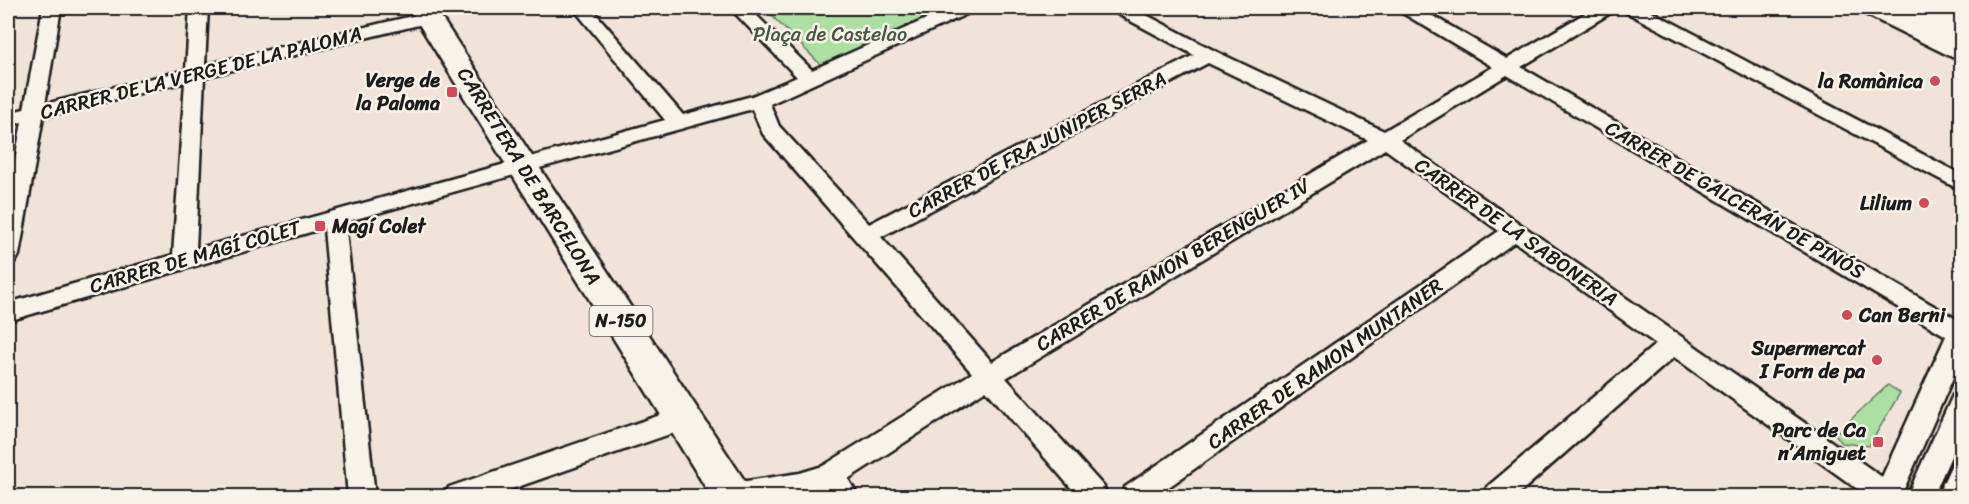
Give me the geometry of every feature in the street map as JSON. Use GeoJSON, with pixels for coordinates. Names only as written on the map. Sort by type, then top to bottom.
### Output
{"type":"FeatureCollection","features":[{"type":"Feature","properties":{"kind":"main road"},"geometry":{"type":"LineString","coordinates":[[1874,8],[1962,51]]}},
{"type":"Feature","properties":{"kind":"main road"},"geometry":{"type":"LineString","coordinates":[[1929,8],[1962,24]]}},
{"type":"Feature","properties":{"kind":"main road","name":"CARRETERA DE BARCELONA"},"geometry":{"type":"LineString","coordinates":[[425,12],[684,418],[730,496]]}},
{"type":"Feature","properties":{"kind":"street"},"geometry":{"type":"LineString","coordinates":[[8,255],[52,8]]}},
{"type":"Feature","properties":{"kind":"street"},"geometry":{"type":"LineString","coordinates":[[184,259],[198,8]]}},
{"type":"Feature","properties":{"kind":"street"},"geometry":{"type":"LineString","coordinates":[[582,8],[685,122]]}},
{"type":"Feature","properties":{"kind":"street"},"geometry":{"type":"LineString","coordinates":[[739,8],[809,78]]}},
{"type":"Feature","properties":{"kind":"street","name":"CARRER DE MAGÍ COLET"},"geometry":{"type":"LineString","coordinates":[[8,312],[184,259],[521,165],[685,122],[761,109],[809,78],[965,8]]}},
{"type":"Feature","properties":{"kind":"street","name":"CARRER DE LA SABONERIA"},"geometry":{"type":"LineString","coordinates":[[1120,8],[1208,55],[1368,134],[1384,138],[1887,496]]}},
{"type":"Feature","properties":{"kind":"street","name":"CARRER DE GALCERÁN DE PINÓS"},"geometry":{"type":"LineString","coordinates":[[1407,8],[1961,331]]}},
{"type":"Feature","properties":{"kind":"street","name":"CARRER DE RAMON BERENGUER IV"},"geometry":{"type":"LineString","coordinates":[[730,496],[800,485],[837,486],[988,376],[1384,138],[1606,8]]}},
{"type":"Feature","properties":{"kind":"street"},"geometry":{"type":"LineString","coordinates":[[1632,8],[1962,184]]}},
{"type":"Feature","properties":{"kind":"street"},"geometry":{"type":"LineString","coordinates":[[1902,8],[1962,37]]}},
{"type":"Feature","properties":{"kind":"street","name":"CARRER DE LA VERGE DE LA PALOMA"},"geometry":{"type":"LineString","coordinates":[[8,119],[195,74],[425,12]]}},
{"type":"Feature","properties":{"kind":"street","name":"CARRER DE FRA JUNIPER SERRA"},"geometry":{"type":"LineString","coordinates":[[866,235],[1208,55]]}},
{"type":"Feature","properties":{"kind":"street"},"geometry":{"type":"LineString","coordinates":[[761,109],[770,129],[866,235],[1094,496]]}},
{"type":"Feature","properties":{"kind":"street"},"geometry":{"type":"LineString","coordinates":[[334,217],[361,496]]}},
{"type":"Feature","properties":{"kind":"street","name":"CARRER DE RAMON MUNTANER"},"geometry":{"type":"LineString","coordinates":[[1135,496],[1515,231]]}},
{"type":"Feature","properties":{"kind":"street"},"geometry":{"type":"LineString","coordinates":[[1887,496],[1961,331]]}},
{"type":"Feature","properties":{"kind":"street"},"geometry":{"type":"LineString","coordinates":[[1497,496],[1673,344]]}},
{"type":"Feature","properties":{"kind":"street"},"geometry":{"type":"LineString","coordinates":[[1920,496],[1962,402]]}},
{"type":"Feature","properties":{"kind":"street"},"geometry":{"type":"LineString","coordinates":[[459,496],[684,418]]}},
{"type":"Feature","properties":{"kind":"street"},"geometry":{"type":"LineString","coordinates":[[1950,496],[1962,470]]}},
{"type":"Feature","properties":{"kind":"green space","name":"Plaça de Castelao"},"geometry":{"type":"Polygon","coordinates":[[[764,8],[947,8],[822,66],[764,8]]]}},
{"type":"Feature","properties":{"kind":"green space"},"geometry":{"type":"Polygon","coordinates":[[[1888,385],[1900,393],[1869,446],[1842,443],[1835,434],[1888,385]]]}},
{"type":"Feature","properties":{"kind":"place","name":"la Romànica"},"geometry":{"type":"Point","coordinates":[1935,81]}},
{"type":"Feature","properties":{"kind":"place","name":"Verge de la Paloma"},"geometry":{"type":"Point","coordinates":[452,92]}},
{"type":"Feature","properties":{"kind":"place","name":"Lilium"},"geometry":{"type":"Point","coordinates":[1924,203]}},
{"type":"Feature","properties":{"kind":"place","name":"Magí Colet"},"geometry":{"type":"Point","coordinates":[320,226]}},
{"type":"Feature","properties":{"kind":"place","name":"Can Berni"},"geometry":{"type":"Point","coordinates":[1847,315]}},
{"type":"Feature","properties":{"kind":"place","name":"Supermercat I Forn de pa"},"geometry":{"type":"Point","coordinates":[1877,360]}},
{"type":"Feature","properties":{"kind":"place","name":"Parc de Ca n’Amiguet"},"geometry":{"type":"Point","coordinates":[1878,442]}}]}
